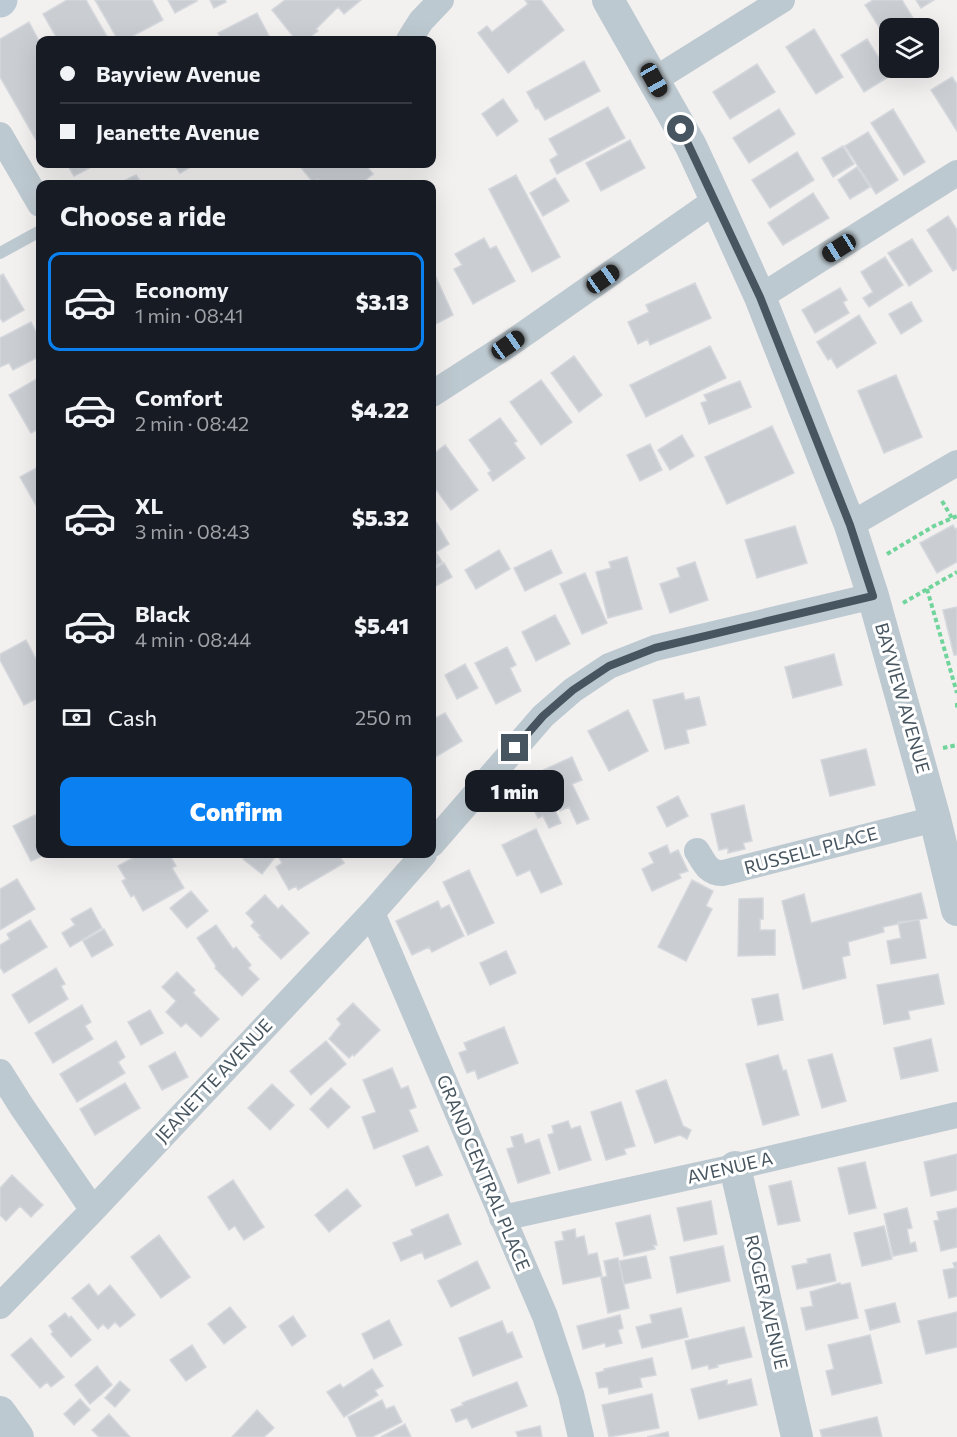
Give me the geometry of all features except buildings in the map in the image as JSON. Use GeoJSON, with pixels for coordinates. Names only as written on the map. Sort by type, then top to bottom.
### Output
{"type":"FeatureCollection","features":[{"type":"Feature","properties":{"kind":"street"},"geometry":{"type":"LineString","coordinates":[[412,36],[441,0]]}},
{"type":"Feature","properties":{"kind":"street","name":"BAYVIEW AVENUE"},"geometry":{"type":"LineString","coordinates":[[608,0],[691,146],[716,200],[760,297],[850,525],[886,601],[957,910]]}},
{"type":"Feature","properties":{"kind":"street"},"geometry":{"type":"LineString","coordinates":[[654,80],[782,0]]}},
{"type":"Feature","properties":{"kind":"street"},"geometry":{"type":"LineString","coordinates":[[0,135],[36,197]]}},
{"type":"Feature","properties":{"kind":"street"},"geometry":{"type":"LineString","coordinates":[[760,297],[957,173]]}},
{"type":"Feature","properties":{"kind":"street"},"geometry":{"type":"LineString","coordinates":[[436,391],[508,345],[716,200]]}},
{"type":"Feature","properties":{"kind":"street"},"geometry":{"type":"LineString","coordinates":[[850,525],[957,463]]}},
{"type":"Feature","properties":{"kind":"street","name":"JEANETTE AVENUE"},"geometry":{"type":"LineString","coordinates":[[436,839],[543,716],[573,690],[609,666],[655,648],[886,601]]}},
{"type":"Feature","properties":{"kind":"street","name":"RUSSELL PLACE"},"geometry":{"type":"LineString","coordinates":[[697,851],[709,869],[717,874],[935,819]]}},
{"type":"Feature","properties":{"kind":"street","name":"JEANETTE AVENUE"},"geometry":{"type":"LineString","coordinates":[[0,1306],[372,913],[420,858]]}},
{"type":"Feature","properties":{"kind":"street","name":"GRAND CENTRAL PLACE"},"geometry":{"type":"LineString","coordinates":[[372,913],[545,1316],[571,1394],[581,1437]]}},
{"type":"Feature","properties":{"kind":"street"},"geometry":{"type":"LineString","coordinates":[[0,1072],[93,1210]]}},
{"type":"Feature","properties":{"kind":"street","name":"AVENUE A"},"geometry":{"type":"LineString","coordinates":[[502,1218],[957,1115]]}},
{"type":"Feature","properties":{"kind":"street","name":"ROGER AVENUE"},"geometry":{"type":"LineString","coordinates":[[735,1167],[797,1437]]}},
{"type":"Feature","properties":{"kind":"street"},"geometry":{"type":"LineString","coordinates":[[0,1412],[18,1437]]}},
{"type":"Feature","properties":{"kind":"lane"},"geometry":{"type":"LineString","coordinates":[[0,253],[36,233]]}},
{"type":"Feature","properties":{"kind":"path"},"geometry":{"type":"LineString","coordinates":[[884,556],[934,526],[955,517],[940,496]]}},
{"type":"Feature","properties":{"kind":"path"},"geometry":{"type":"LineString","coordinates":[[886,601],[927,589],[957,572]]}},
{"type":"Feature","properties":{"kind":"path"},"geometry":{"type":"LineString","coordinates":[[927,589],[957,693]]}},
{"type":"Feature","properties":{"kind":"path"},"geometry":{"type":"LineString","coordinates":[[957,703],[957,708]]}},
{"type":"Feature","properties":{"kind":"path"},"geometry":{"type":"LineString","coordinates":[[942,748],[957,745]]}},
{"type":"Feature","properties":{"kind":"route"},"geometry":{"type":"LineString","coordinates":[[515,748],[543,716],[573,690],[609,666],[655,648],[873,596],[850,525],[760,297],[691,146],[681,129]]}}]}
